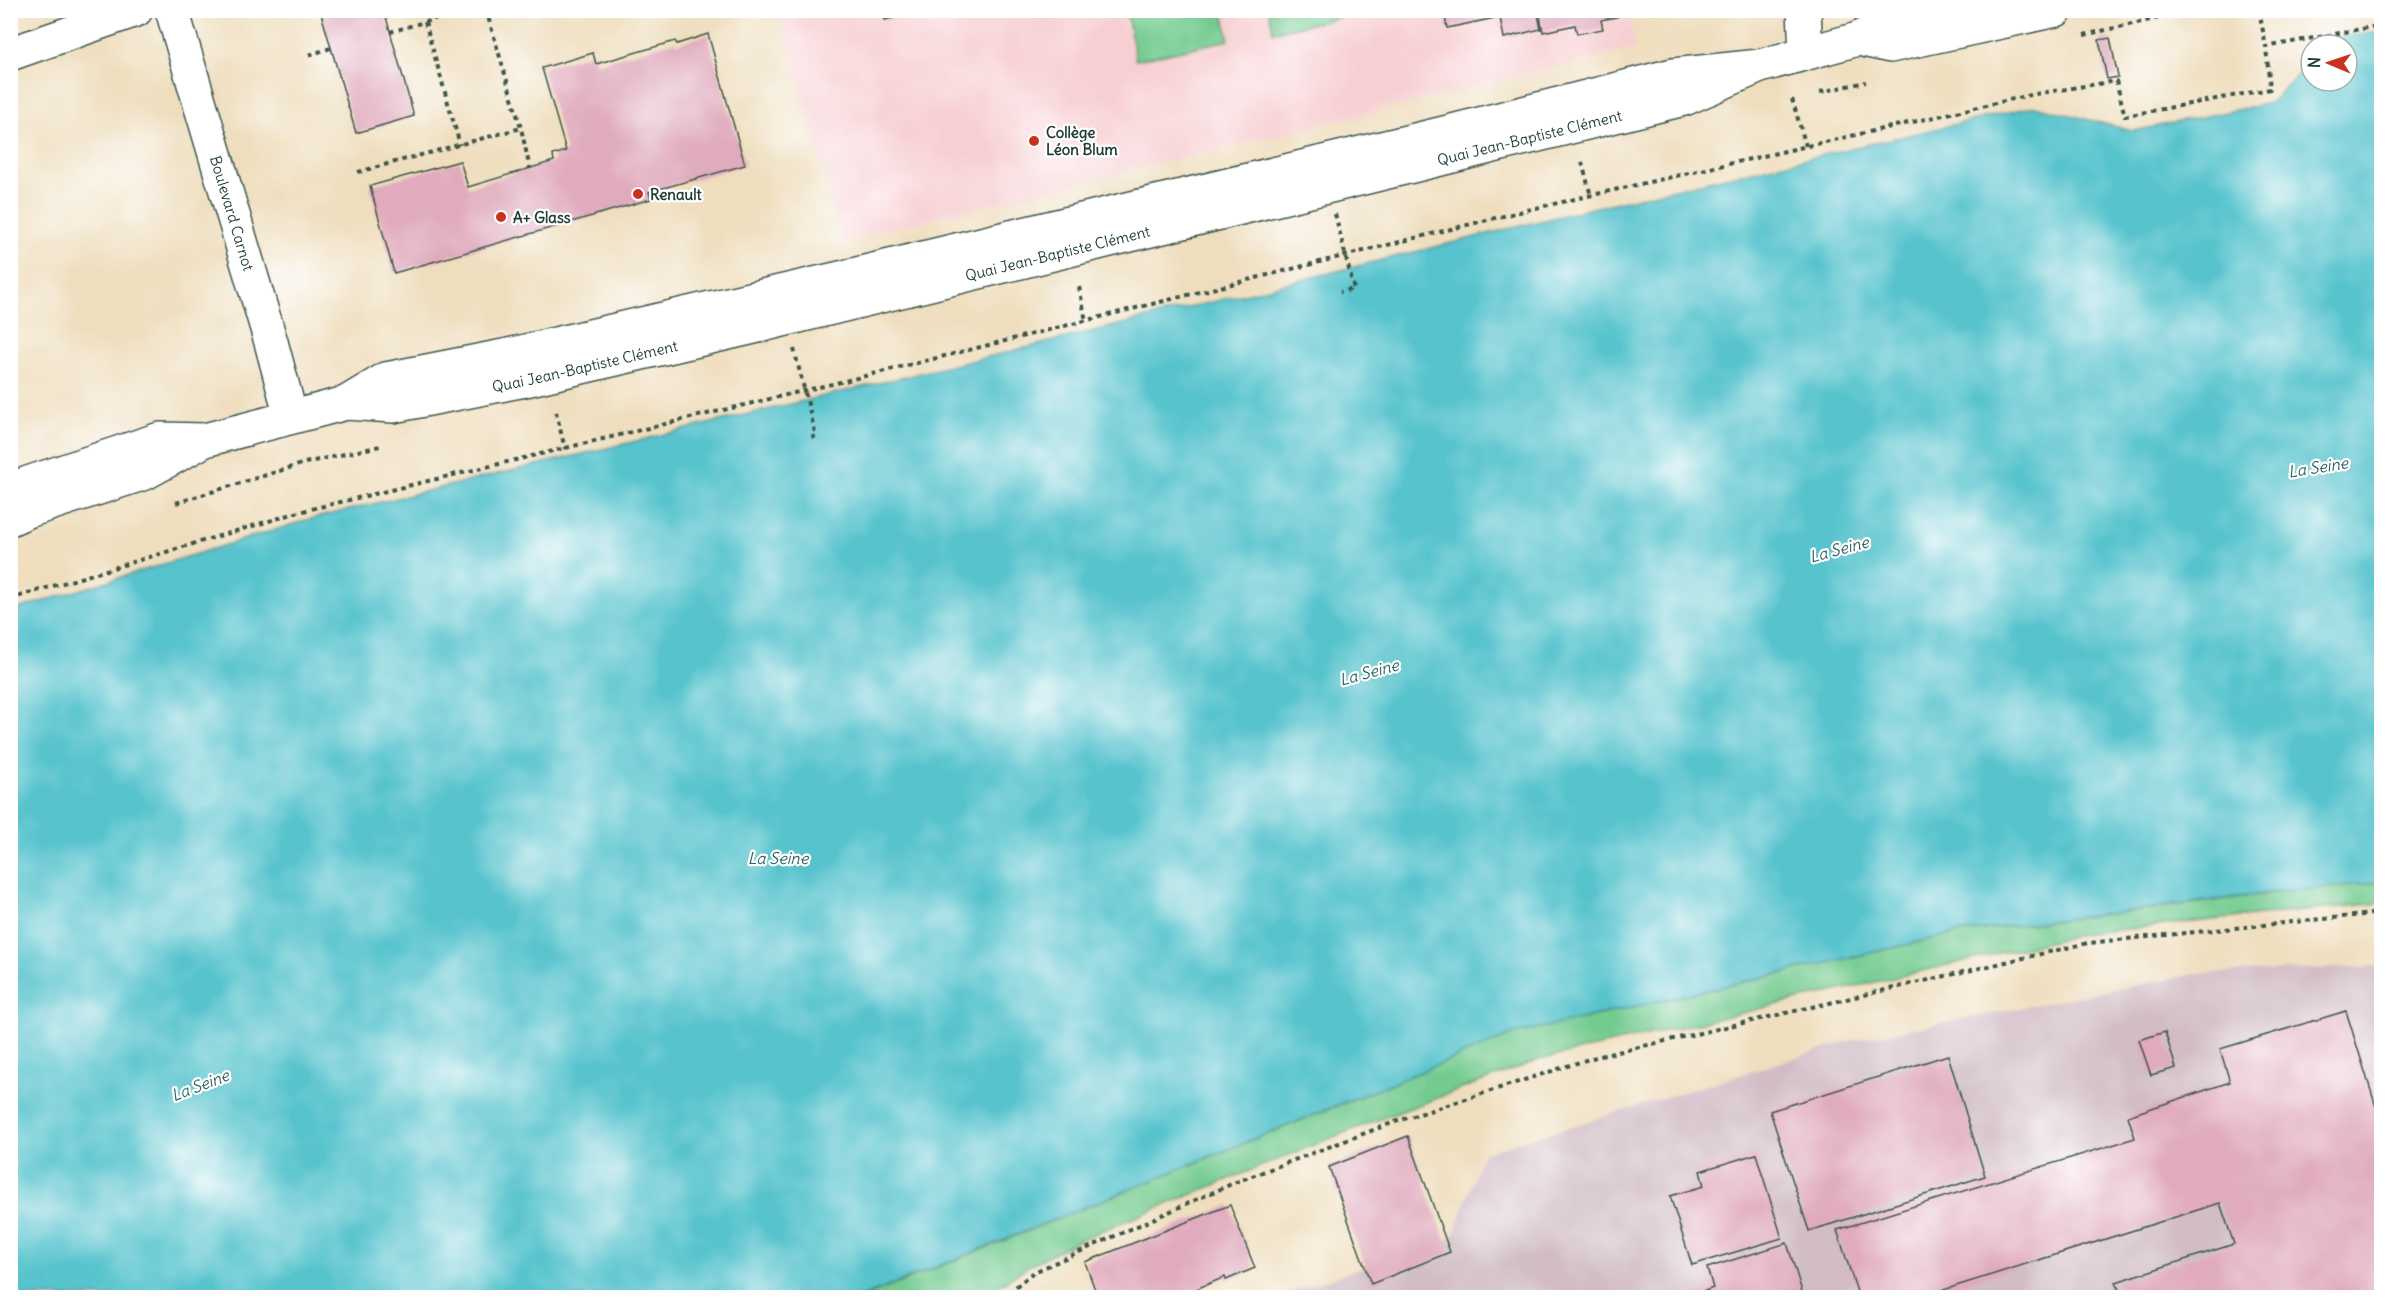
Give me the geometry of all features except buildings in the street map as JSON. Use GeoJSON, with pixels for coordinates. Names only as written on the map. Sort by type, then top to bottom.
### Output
{"type":"FeatureCollection","features":[{"type":"Feature","properties":{"kind":"main road"},"geometry":{"type":"LineString","coordinates":[[10,54],[136,10]]}},
{"type":"Feature","properties":{"kind":"main road","name":"Boulevard Carnot"},"geometry":{"type":"LineString","coordinates":[[172,10],[271,342],[291,417]]}},
{"type":"Feature","properties":{"kind":"main road"},"geometry":{"type":"LineString","coordinates":[[1804,10],[1806,53]]}},
{"type":"Feature","properties":{"kind":"main road","name":"Quai Jean-Baptiste Clément"},"geometry":{"type":"LineString","coordinates":[[10,519],[28,511],[146,473],[205,440],[291,417],[346,403],[393,406],[530,379],[761,325],[1684,99],[1760,66],[1858,39],[1888,22],[1941,10]]}},
{"type":"Feature","properties":{"kind":"main road","name":"Quai Jean-Baptiste Clément"},"geometry":{"type":"LineString","coordinates":[[1858,39],[1890,46],[2056,10]]}},
{"type":"Feature","properties":{"kind":"main road","name":"Quai Jean-Baptiste Clément"},"geometry":{"type":"LineString","coordinates":[[10,489],[160,439],[205,440]]}},
{"type":"Feature","properties":{"kind":"path"},"geometry":{"type":"LineString","coordinates":[[390,32],[465,10]]}},
{"type":"Feature","properties":{"kind":"path"},"geometry":{"type":"LineString","coordinates":[[486,10],[521,128],[530,169]]}},
{"type":"Feature","properties":{"kind":"path"},"geometry":{"type":"LineString","coordinates":[[10,599],[299,512],[565,449],[1591,196],[2035,94],[2116,81],[2125,116],[2270,89],[2266,46],[2259,10]]}},
{"type":"Feature","properties":{"kind":"path"},"geometry":{"type":"LineString","coordinates":[[425,22],[460,145]]}},
{"type":"Feature","properties":{"kind":"path"},"geometry":{"type":"LineString","coordinates":[[2266,46],[2382,25]]}},
{"type":"Feature","properties":{"kind":"path"},"geometry":{"type":"LineString","coordinates":[[309,55],[332,48]]}},
{"type":"Feature","properties":{"kind":"path"},"geometry":{"type":"LineString","coordinates":[[1792,99],[1806,146]]}},
{"type":"Feature","properties":{"kind":"path"},"geometry":{"type":"LineString","coordinates":[[358,172],[521,128]]}},
{"type":"Feature","properties":{"kind":"path"},"geometry":{"type":"LineString","coordinates":[[1579,152],[1591,196]]}},
{"type":"Feature","properties":{"kind":"path"},"geometry":{"type":"LineString","coordinates":[[1335,214],[1354,289],[1340,292]]}},
{"type":"Feature","properties":{"kind":"path"},"geometry":{"type":"LineString","coordinates":[[1077,279],[1086,321]]}},
{"type":"Feature","properties":{"kind":"path"},"geometry":{"type":"LineString","coordinates":[[794,350],[816,436],[810,438]]}},
{"type":"Feature","properties":{"kind":"path"},"geometry":{"type":"LineString","coordinates":[[555,406],[565,449]]}},
{"type":"Feature","properties":{"kind":"path"},"geometry":{"type":"LineString","coordinates":[[1002,1298],[1034,1272],[1236,1182],[1392,1123],[1592,1058],[2088,943],[2382,913]]}},
{"type":"Feature","properties":{"kind":"shaded area","name":"Collège Léon Blum"},"geometry":{"type":"Polygon","coordinates":[[[1628,10],[1636,48],[842,241],[779,11],[1628,10]]]}},
{"type":"Feature","properties":{"kind":"shaded area"},"geometry":{"type":"Polygon","coordinates":[[[2381,966],[2381,1297],[1272,1298],[1453,1237],[1483,1153],[1850,1041],[2194,974],[2381,966]]]}},
{"type":"Feature","properties":{"kind":"green space"},"geometry":{"type":"Polygon","coordinates":[[[1126,11],[1223,11],[1229,40],[1136,60],[1126,11]]]}},
{"type":"Feature","properties":{"kind":"green space"},"geometry":{"type":"Polygon","coordinates":[[[1269,11],[1365,11],[1273,32],[1269,11]]]}},
{"type":"Feature","properties":{"kind":"green space"},"geometry":{"type":"Polygon","coordinates":[[[2381,882],[2381,903],[2087,933],[1539,1060],[1346,1132],[1079,1240],[1030,1265],[983,1297],[862,1298],[1514,1034],[1958,933],[2339,885],[2381,882]]]}},
{"type":"Feature","properties":{"kind":"water","name":"La Seine"},"geometry":{"type":"Polygon","coordinates":[[[2381,32],[2381,882],[2261,894],[1958,933],[1514,1034],[862,1297],[11,1297],[11,611],[310,519],[1021,349],[1609,204],[2035,106],[2133,131],[2270,103],[2299,73],[2299,93],[2359,93],[2359,35],[2381,32]]]}},
{"type":"Feature","properties":{"kind":"place","name":"Collège Léon Blum"},"geometry":{"type":"Point","coordinates":[1034,141]}},
{"type":"Feature","properties":{"kind":"place","name":"Renault"},"geometry":{"type":"Point","coordinates":[638,194]}},
{"type":"Feature","properties":{"kind":"place","name":"A+ Glass"},"geometry":{"type":"Point","coordinates":[501,217]}}]}
